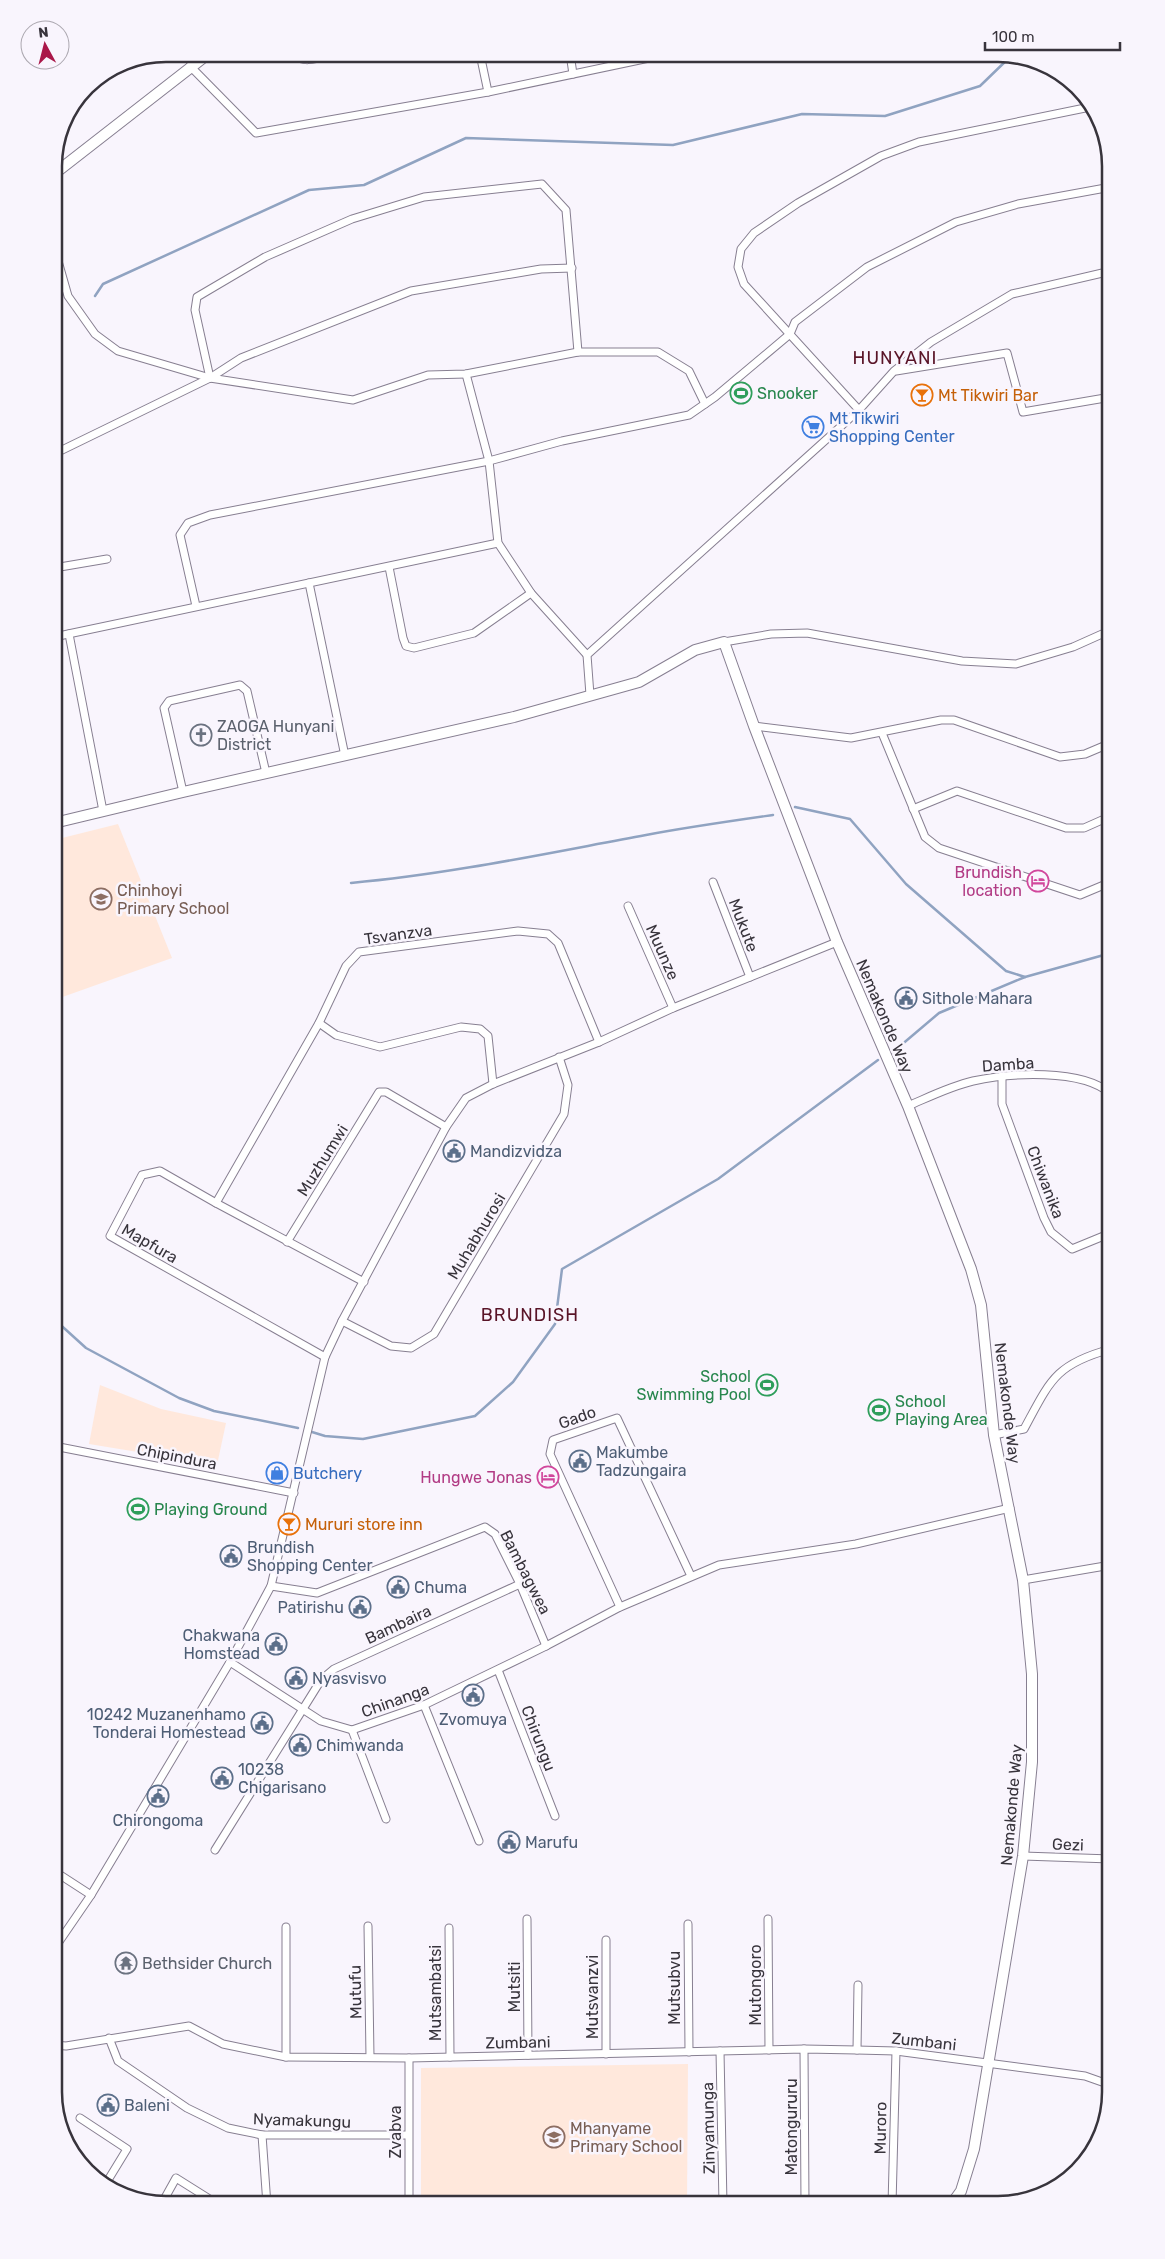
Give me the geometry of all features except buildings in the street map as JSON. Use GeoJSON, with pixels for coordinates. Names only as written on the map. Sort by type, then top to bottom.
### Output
{"type":"FeatureCollection","features":[{"type":"Feature","properties":{"kind":"street"},"geometry":{"type":"LineString","coordinates":[[63,167],[194,63]]}},
{"type":"Feature","properties":{"kind":"street"},"geometry":{"type":"LineString","coordinates":[[482,63],[488,92]]}},
{"type":"Feature","properties":{"kind":"street"},"geometry":{"type":"LineString","coordinates":[[571,63],[573,74]]}},
{"type":"Feature","properties":{"kind":"street"},"geometry":{"type":"LineString","coordinates":[[190,66],[256,133],[488,92],[625,63]]}},
{"type":"Feature","properties":{"kind":"street"},"geometry":{"type":"LineString","coordinates":[[859,410],[744,284],[738,266],[741,249],[754,233],[798,203],[881,156],[919,142],[1084,107]]}},
{"type":"Feature","properties":{"kind":"street"},"geometry":{"type":"LineString","coordinates":[[210,378],[195,310],[197,297],[265,257],[361,216],[424,197],[542,184],[566,210],[578,352]]}},
{"type":"Feature","properties":{"kind":"street"},"geometry":{"type":"LineString","coordinates":[[196,606],[180,535],[188,523],[210,515],[489,461],[562,440],[689,415],[790,334],[795,322],[867,268],[956,222],[1018,204],[1102,189]]}},
{"type":"Feature","properties":{"kind":"street"},"geometry":{"type":"LineString","coordinates":[[63,450],[210,378],[240,358],[411,291],[541,269],[572,268]]}},
{"type":"Feature","properties":{"kind":"street"},"geometry":{"type":"LineString","coordinates":[[587,655],[859,410],[894,371],[931,342],[1012,294],[1102,273]]}},
{"type":"Feature","properties":{"kind":"street"},"geometry":{"type":"LineString","coordinates":[[63,278],[68,296],[95,334],[118,351],[210,378],[353,400],[428,375],[466,374],[578,352],[658,352],[689,371],[705,404]]}},
{"type":"Feature","properties":{"kind":"street"},"geometry":{"type":"LineString","coordinates":[[894,371],[1007,353],[1023,412],[1102,398]]}},
{"type":"Feature","properties":{"kind":"street"},"geometry":{"type":"LineString","coordinates":[[466,374],[489,461],[498,543],[532,594],[587,655],[590,695]]}},
{"type":"Feature","properties":{"kind":"street"},"geometry":{"type":"LineString","coordinates":[[63,635],[498,543]]}},
{"type":"Feature","properties":{"kind":"street"},"geometry":{"type":"LineString","coordinates":[[63,567],[107,559]]}},
{"type":"Feature","properties":{"kind":"street"},"geometry":{"type":"LineString","coordinates":[[390,567],[403,638],[406,646],[414,648],[474,632],[532,594]]}},
{"type":"Feature","properties":{"kind":"street"},"geometry":{"type":"LineString","coordinates":[[308,583],[345,756]]}},
{"type":"Feature","properties":{"kind":"street"},"geometry":{"type":"LineString","coordinates":[[63,821],[514,718],[639,682],[695,650],[724,642],[771,634],[807,633],[962,661],[1016,664],[1073,647],[1102,634]]}},
{"type":"Feature","properties":{"kind":"street"},"geometry":{"type":"LineString","coordinates":[[69,634],[103,811]]}},
{"type":"Feature","properties":{"kind":"street","name":"Nemakonde Way"},"geometry":{"type":"LineString","coordinates":[[724,642],[754,726],[837,942],[908,1106],[970,1269],[981,1304],[994,1434],[1023,1580],[1032,1684],[1032,1762],[1023,1856],[974,2150],[961,2191],[957,2196]]}},
{"type":"Feature","properties":{"kind":"street"},"geometry":{"type":"LineString","coordinates":[[183,792],[164,708],[169,701],[240,685],[246,691],[266,773]]}},
{"type":"Feature","properties":{"kind":"street"},"geometry":{"type":"LineString","coordinates":[[754,726],[851,738],[941,720],[954,720],[1060,757],[1085,754],[1102,747]]}},
{"type":"Feature","properties":{"kind":"street"},"geometry":{"type":"LineString","coordinates":[[882,733],[925,837],[940,848],[1080,895],[1102,886]]}},
{"type":"Feature","properties":{"kind":"street"},"geometry":{"type":"LineString","coordinates":[[914,809],[957,791],[1066,828],[1084,828],[1102,820]]}},
{"type":"Feature","properties":{"kind":"street","name":"Mukute"},"geometry":{"type":"LineString","coordinates":[[713,882],[750,977]]}},
{"type":"Feature","properties":{"kind":"street","name":"Muunze"},"geometry":{"type":"LineString","coordinates":[[628,906],[673,1008]]}},
{"type":"Feature","properties":{"kind":"street","name":"Tsvanzva"},"geometry":{"type":"LineString","coordinates":[[216,1204],[319,1023],[346,966],[359,952],[518,931],[548,934],[558,943],[599,1042]]}},
{"type":"Feature","properties":{"kind":"street"},"geometry":{"type":"LineString","coordinates":[[62,1937],[90,1895],[230,1662],[271,1586],[325,1357],[342,1321],[446,1127],[466,1098],[493,1084],[599,1042],[673,1008],[837,942]]}},
{"type":"Feature","properties":{"kind":"street"},"geometry":{"type":"LineString","coordinates":[[319,1023],[336,1035],[380,1047],[461,1027],[480,1029],[488,1036],[493,1084]]}},
{"type":"Feature","properties":{"kind":"street","name":"Muhabhurosi"},"geometry":{"type":"LineString","coordinates":[[342,1321],[391,1346],[411,1348],[434,1334],[564,1114],[568,1085],[559,1057]]}},
{"type":"Feature","properties":{"kind":"street","name":"Damba"},"geometry":{"type":"LineString","coordinates":[[908,1106],[972,1081],[1002,1076],[1068,1076],[1102,1087]]}},
{"type":"Feature","properties":{"kind":"street","name":"Chiwanika"},"geometry":{"type":"LineString","coordinates":[[1002,1076],[1002,1104],[1044,1218],[1051,1232],[1072,1249],[1102,1237]]}},
{"type":"Feature","properties":{"kind":"street","name":"Muzhumwi"},"geometry":{"type":"LineString","coordinates":[[287,1242],[380,1092],[386,1092],[446,1127]]}},
{"type":"Feature","properties":{"kind":"street","name":"Mapfura"},"geometry":{"type":"LineString","coordinates":[[325,1357],[110,1236],[142,1175],[160,1171],[216,1204],[364,1282]]}},
{"type":"Feature","properties":{"kind":"street"},"geometry":{"type":"LineString","coordinates":[[994,1434],[1024,1429],[1048,1384],[1062,1371],[1085,1356],[1102,1352]]}},
{"type":"Feature","properties":{"kind":"street","name":"Gado"},"geometry":{"type":"LineString","coordinates":[[620,1607],[550,1454],[553,1440],[617,1418],[691,1576]]}},
{"type":"Feature","properties":{"kind":"street","name":"Chipindura"},"geometry":{"type":"LineString","coordinates":[[62,1448],[294,1493]]}},
{"type":"Feature","properties":{"kind":"street","name":"Chinanga"},"geometry":{"type":"LineString","coordinates":[[230,1662],[322,1721],[352,1730],[424,1705],[546,1646],[620,1607],[719,1565],[856,1544],[1010,1508]]}},
{"type":"Feature","properties":{"kind":"street","name":"Bambagwea"},"geometry":{"type":"LineString","coordinates":[[271,1586],[317,1593],[485,1527],[495,1534],[520,1584],[546,1646]]}},
{"type":"Feature","properties":{"kind":"street"},"geometry":{"type":"LineString","coordinates":[[1023,1580],[1102,1567]]}},
{"type":"Feature","properties":{"kind":"street","name":"Bambaira"},"geometry":{"type":"LineString","coordinates":[[215,1850],[321,1680],[334,1669],[520,1584]]}},
{"type":"Feature","properties":{"kind":"street","name":"Chirungu"},"geometry":{"type":"LineString","coordinates":[[498,1670],[555,1816]]}},
{"type":"Feature","properties":{"kind":"street"},"geometry":{"type":"LineString","coordinates":[[424,1705],[478,1841]]}},
{"type":"Feature","properties":{"kind":"street"},"geometry":{"type":"LineString","coordinates":[[352,1730],[386,1819]]}},
{"type":"Feature","properties":{"kind":"street","name":"Gezi"},"geometry":{"type":"LineString","coordinates":[[1023,1856],[1102,1859]]}},
{"type":"Feature","properties":{"kind":"street"},"geometry":{"type":"LineString","coordinates":[[62,1877],[90,1895]]}},
{"type":"Feature","properties":{"kind":"street","name":"Mutsiti"},"geometry":{"type":"LineString","coordinates":[[527,1919],[528,2055]]}},
{"type":"Feature","properties":{"kind":"street","name":"Mutongoro"},"geometry":{"type":"LineString","coordinates":[[768,1919],[769,2050]]}},
{"type":"Feature","properties":{"kind":"street","name":"Mutsubvu"},"geometry":{"type":"LineString","coordinates":[[688,1924],[688,2052]]}},
{"type":"Feature","properties":{"kind":"street","name":"Mutufu"},"geometry":{"type":"LineString","coordinates":[[368,1926],[370,2057]]}},
{"type":"Feature","properties":{"kind":"street"},"geometry":{"type":"LineString","coordinates":[[286,1927],[286,2057]]}},
{"type":"Feature","properties":{"kind":"street","name":"Mutsambatsi"},"geometry":{"type":"LineString","coordinates":[[449,1928],[450,2057]]}},
{"type":"Feature","properties":{"kind":"street","name":"Mutsvanzvi"},"geometry":{"type":"LineString","coordinates":[[606,1940],[606,2054]]}},
{"type":"Feature","properties":{"kind":"street"},"geometry":{"type":"LineString","coordinates":[[857,2050],[858,1985]]}},
{"type":"Feature","properties":{"kind":"street","name":"Zumbani"},"geometry":{"type":"LineString","coordinates":[[62,2046],[189,2026],[223,2044],[286,2057],[408,2058],[804,2049],[896,2051],[1085,2076],[1102,2082]]}},
{"type":"Feature","properties":{"kind":"street","name":"Nyamakungu"},"geometry":{"type":"LineString","coordinates":[[109,2038],[118,2061],[187,2108],[228,2128],[262,2135],[408,2135]]}},
{"type":"Feature","properties":{"kind":"street","name":"Matongururu"},"geometry":{"type":"LineString","coordinates":[[804,2049],[805,2196]]}},
{"type":"Feature","properties":{"kind":"street","name":"Zinyamunga"},"geometry":{"type":"LineString","coordinates":[[720,2051],[723,2196]]}},
{"type":"Feature","properties":{"kind":"street","name":"Muroro"},"geometry":{"type":"LineString","coordinates":[[892,2196],[896,2051]]}},
{"type":"Feature","properties":{"kind":"street","name":"Zvabva"},"geometry":{"type":"LineString","coordinates":[[408,2058],[409,2196]]}},
{"type":"Feature","properties":{"kind":"street"},"geometry":{"type":"LineString","coordinates":[[80,2118],[127,2149],[109,2179]]}},
{"type":"Feature","properties":{"kind":"street"},"geometry":{"type":"LineString","coordinates":[[262,2135],[266,2196]]}},
{"type":"Feature","properties":{"kind":"street"},"geometry":{"type":"LineString","coordinates":[[165,2196],[176,2178],[205,2196]]}},
{"type":"Feature","properties":{"kind":"shaded area","name":"Chinhoyi Primary School"},"geometry":{"type":"Polygon","coordinates":[[[118,824],[172,958],[63,997],[63,838],[118,824]]]}},
{"type":"Feature","properties":{"kind":"shaded area"},"geometry":{"type":"Polygon","coordinates":[[[100,1385],[161,1409],[226,1423],[217,1465],[89,1444],[100,1385]]]}},
{"type":"Feature","properties":{"kind":"shaded area","name":"Mhanyame Primary School"},"geometry":{"type":"Polygon","coordinates":[[[688,2064],[687,2196],[421,2196],[421,2068],[688,2064]]]}},
{"type":"Feature","properties":{"kind":"waterway"},"geometry":{"type":"LineString","coordinates":[[95,296],[103,284],[309,190],[364,185],[466,138],[673,145],[802,114],[885,116],[980,86],[1004,63]]}},
{"type":"Feature","properties":{"kind":"waterway"},"geometry":{"type":"LineString","coordinates":[[795,807],[850,819],[906,884],[1006,971],[1025,977]]}},
{"type":"Feature","properties":{"kind":"waterway"},"geometry":{"type":"LineString","coordinates":[[351,883],[462,869],[678,829],[773,815]]}},
{"type":"Feature","properties":{"kind":"waterway"},"geometry":{"type":"LineString","coordinates":[[893,1052],[939,1013],[1025,977],[1102,956]]}},
{"type":"Feature","properties":{"kind":"waterway"},"geometry":{"type":"LineString","coordinates":[[312,1432],[325,1436],[363,1439],[475,1416],[513,1382],[555,1324],[562,1269],[718,1179],[878,1060]]}},
{"type":"Feature","properties":{"kind":"waterway"},"geometry":{"type":"LineString","coordinates":[[62,1327],[86,1348],[179,1398],[214,1411],[298,1428]]}},
{"type":"Feature","properties":{"kind":"place","name":"Snooker"},"geometry":{"type":"Point","coordinates":[741,393]}},
{"type":"Feature","properties":{"kind":"place","name":"Mt Tikwiri Bar"},"geometry":{"type":"Point","coordinates":[922,395]}},
{"type":"Feature","properties":{"kind":"place","name":"Mt Tikwiri Shopping Center"},"geometry":{"type":"Point","coordinates":[813,427]}},
{"type":"Feature","properties":{"kind":"place","name":"ZAOGA Hunyani District"},"geometry":{"type":"Point","coordinates":[201,735]}},
{"type":"Feature","properties":{"kind":"place","name":"Brundish location"},"geometry":{"type":"Point","coordinates":[1038,881]}},
{"type":"Feature","properties":{"kind":"place","name":"Chinhoyi Primary School"},"geometry":{"type":"Point","coordinates":[101,899]}},
{"type":"Feature","properties":{"kind":"place","name":"Sithole Mahara"},"geometry":{"type":"Point","coordinates":[906,998]}},
{"type":"Feature","properties":{"kind":"place","name":"Mandizvidza"},"geometry":{"type":"Point","coordinates":[454,1151]}},
{"type":"Feature","properties":{"kind":"place","name":"School Swimming Pool"},"geometry":{"type":"Point","coordinates":[767,1385]}},
{"type":"Feature","properties":{"kind":"place","name":"School Playing Area"},"geometry":{"type":"Point","coordinates":[879,1410]}},
{"type":"Feature","properties":{"kind":"place","name":"Makumbe Tadzungaira"},"geometry":{"type":"Point","coordinates":[580,1461]}},
{"type":"Feature","properties":{"kind":"place","name":"Butchery"},"geometry":{"type":"Point","coordinates":[277,1473]}},
{"type":"Feature","properties":{"kind":"place","name":"Hungwe Jonas"},"geometry":{"type":"Point","coordinates":[548,1477]}},
{"type":"Feature","properties":{"kind":"place","name":"Playing Ground"},"geometry":{"type":"Point","coordinates":[138,1509]}},
{"type":"Feature","properties":{"kind":"place","name":"Mururi store inn"},"geometry":{"type":"Point","coordinates":[289,1524]}},
{"type":"Feature","properties":{"kind":"place","name":"Brundish Shopping Center"},"geometry":{"type":"Point","coordinates":[231,1556]}},
{"type":"Feature","properties":{"kind":"place","name":"Chuma"},"geometry":{"type":"Point","coordinates":[398,1587]}},
{"type":"Feature","properties":{"kind":"place","name":"Patirishu"},"geometry":{"type":"Point","coordinates":[360,1607]}},
{"type":"Feature","properties":{"kind":"place","name":"Chakwana Homstead"},"geometry":{"type":"Point","coordinates":[276,1644]}},
{"type":"Feature","properties":{"kind":"place","name":"Nyasvisvo"},"geometry":{"type":"Point","coordinates":[296,1678]}},
{"type":"Feature","properties":{"kind":"place","name":"Zvomuya"},"geometry":{"type":"Point","coordinates":[473,1695]}},
{"type":"Feature","properties":{"kind":"place","name":"10242 Muzanenhamo Tonderai Homestead"},"geometry":{"type":"Point","coordinates":[262,1723]}},
{"type":"Feature","properties":{"kind":"place","name":"Chimwanda"},"geometry":{"type":"Point","coordinates":[300,1745]}},
{"type":"Feature","properties":{"kind":"place","name":"10238 Chigarisano"},"geometry":{"type":"Point","coordinates":[222,1778]}},
{"type":"Feature","properties":{"kind":"place","name":"Chirongoma"},"geometry":{"type":"Point","coordinates":[158,1796]}},
{"type":"Feature","properties":{"kind":"place","name":"Marufu"},"geometry":{"type":"Point","coordinates":[509,1842]}},
{"type":"Feature","properties":{"kind":"place","name":"Bethsider Church"},"geometry":{"type":"Point","coordinates":[126,1963]}},
{"type":"Feature","properties":{"kind":"place","name":"Baleni"},"geometry":{"type":"Point","coordinates":[108,2105]}},
{"type":"Feature","properties":{"kind":"place","name":"Mhanyame Primary School"},"geometry":{"type":"Point","coordinates":[554,2137]}},
{"type":"Feature","properties":{"kind":"district","name":"HUNYANI"},"geometry":{"type":"Point","coordinates":[895,358]}},
{"type":"Feature","properties":{"kind":"district","name":"BRUNDISH"},"geometry":{"type":"Point","coordinates":[530,1315]}}]}
